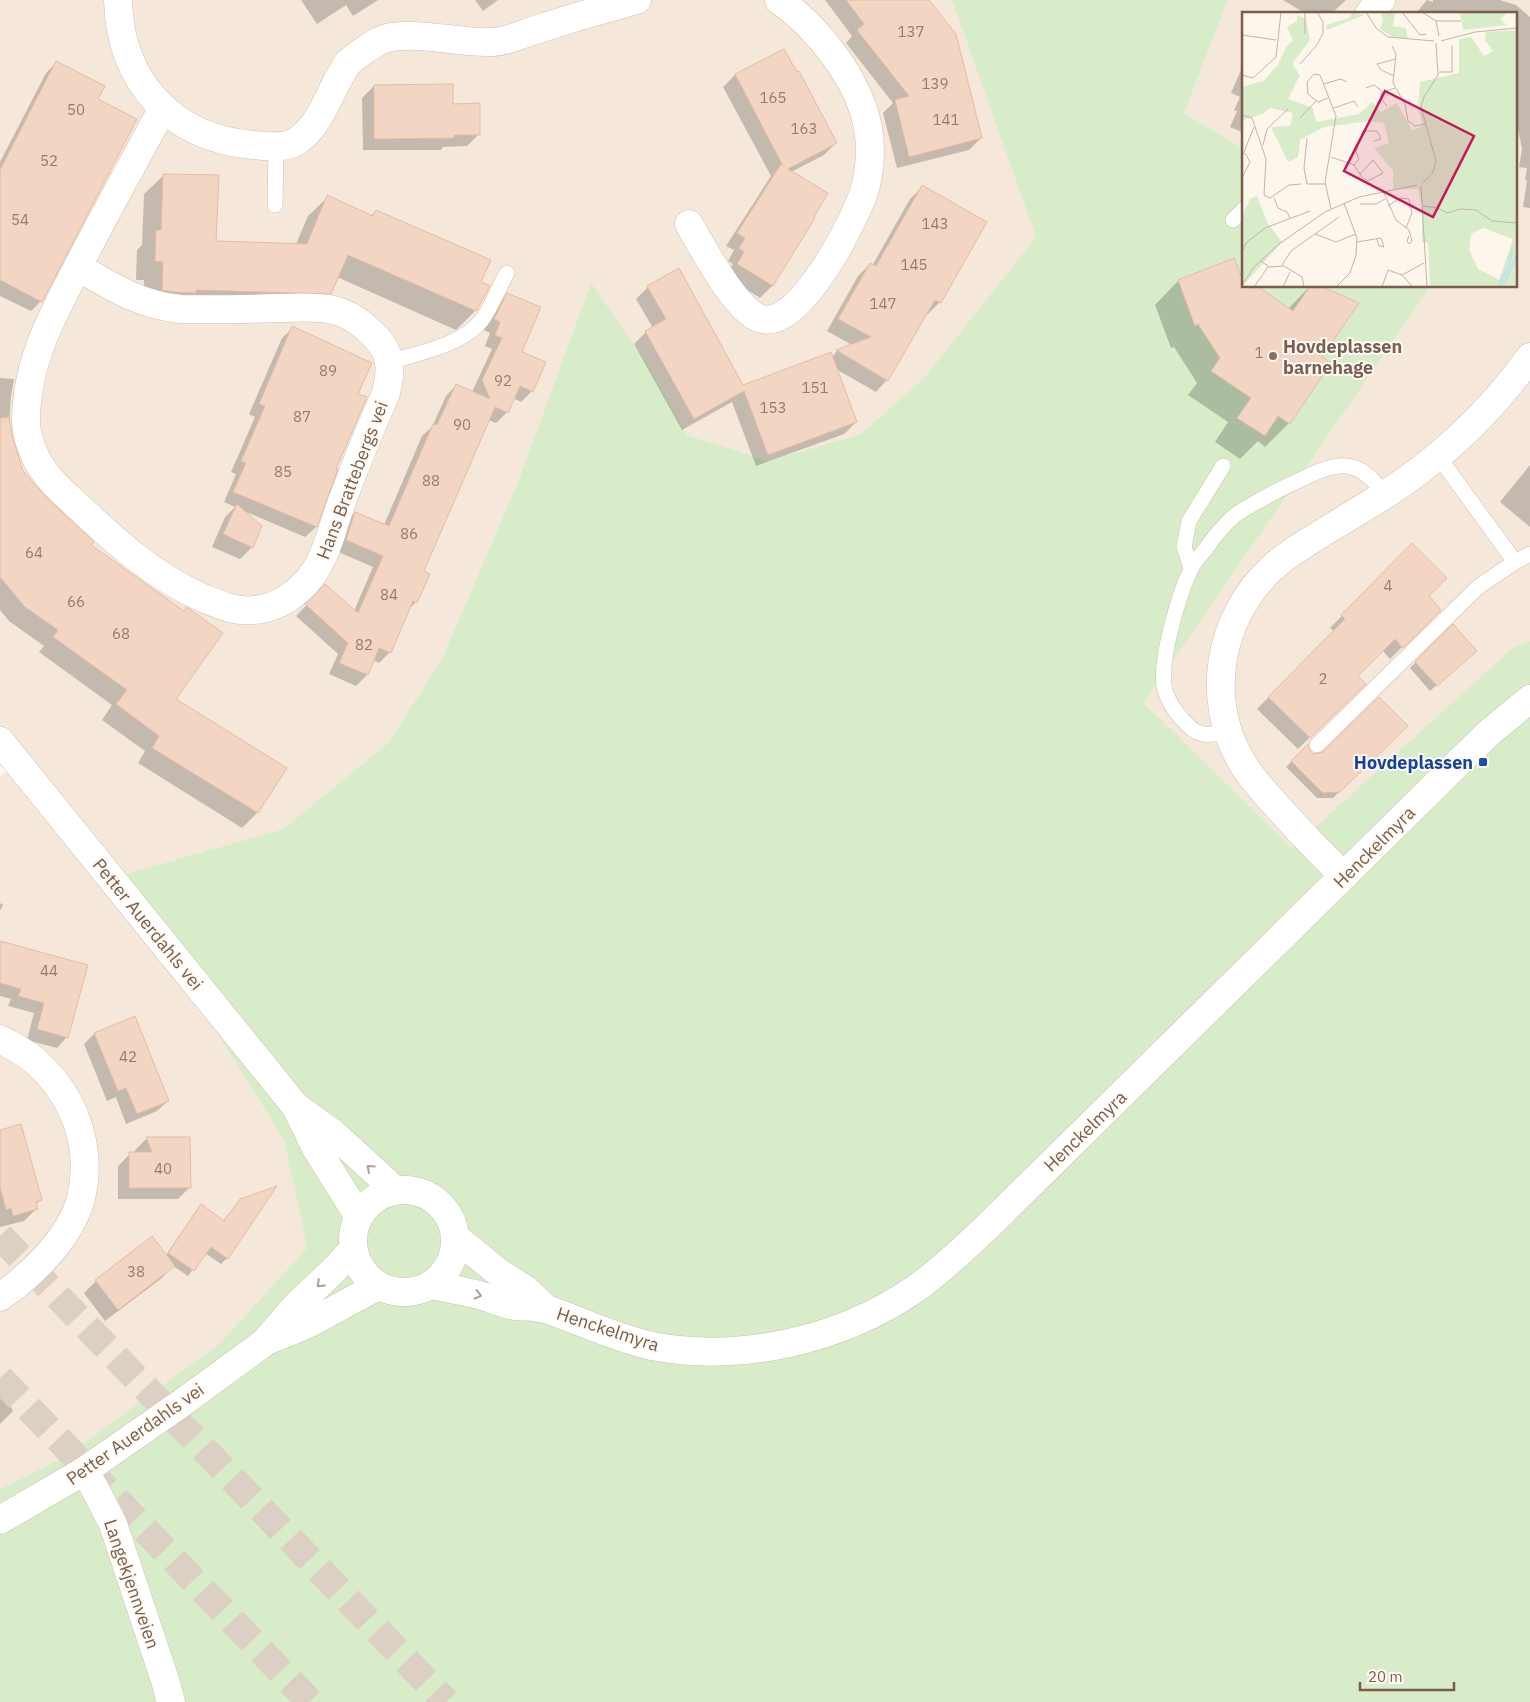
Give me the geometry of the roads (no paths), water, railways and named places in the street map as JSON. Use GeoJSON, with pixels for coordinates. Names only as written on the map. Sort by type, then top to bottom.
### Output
{"type":"FeatureCollection","features":[{"type":"Feature","properties":{"kind":"street"},"geometry":{"type":"LineString","coordinates":[[118,0],[118,21],[131,64],[147,90],[163,108],[180,120],[214,138],[238,143],[276,146],[295,143],[309,132],[323,112],[333,88],[348,63],[380,41],[403,36],[493,42],[637,0]]}},
{"type":"Feature","properties":{"kind":"street"},"geometry":{"type":"LineString","coordinates":[[689,224],[710,260],[747,311],[759,318],[770,321],[783,316],[798,304],[826,267],[851,221],[866,185],[869,158],[868,129],[851,81],[814,31],[779,0]]}},
{"type":"Feature","properties":{"kind":"street"},"geometry":{"type":"LineString","coordinates":[[1371,12],[1381,0]]}},
{"type":"Feature","properties":{"kind":"street","name":"Hans Brattebergs vei"},"geometry":{"type":"LineString","coordinates":[[163,108],[57,306],[41,341],[32,371],[26,422],[29,440],[37,461],[48,475],[69,498],[118,544],[153,571],[188,591],[234,609],[252,610],[276,605],[292,596],[308,582],[328,548],[339,507],[386,392],[389,378],[389,362]]}},
{"type":"Feature","properties":{"kind":"street"},"geometry":{"type":"LineString","coordinates":[[78,267],[120,291],[159,307],[180,309],[332,309],[348,315],[372,334],[386,352],[389,362]]}},
{"type":"Feature","properties":{"kind":"street"},"geometry":{"type":"LineString","coordinates":[[1344,876],[1300,833],[1254,780],[1242,763],[1228,731],[1223,712],[1221,669],[1225,644],[1232,624],[1243,602],[1258,582],[1280,561],[1294,550],[1384,495],[1438,456],[1491,406],[1509,386],[1530,357]]}},
{"type":"Feature","properties":{"kind":"street","name":"Henckelmyra"},"geometry":{"type":"LineString","coordinates":[[431,1285],[480,1295],[513,1306],[546,1309],[602,1331],[651,1345],[680,1350],[750,1350],[806,1338],[863,1319],[915,1289],[940,1270],[980,1234],[1491,731],[1530,699]]}},
{"type":"Feature","properties":{"kind":"street","name":"Petter Auerdahls vei"},"geometry":{"type":"LineString","coordinates":[[0,742],[296,1107],[316,1148],[359,1217]]}},
{"type":"Feature","properties":{"kind":"street"},"geometry":{"type":"LineString","coordinates":[[0,1039],[21,1050],[35,1061],[51,1077],[67,1100],[78,1122],[84,1145],[85,1170],[80,1200],[58,1243],[43,1261],[0,1297]]}},
{"type":"Feature","properties":{"kind":"street","name":"Petter Auerdahls vei"},"geometry":{"type":"LineString","coordinates":[[296,1107],[334,1134],[394,1190]]}},
{"type":"Feature","properties":{"kind":"street"},"geometry":{"type":"LineString","coordinates":[[394,1190],[412,1190],[428,1196],[442,1206],[452,1221],[456,1238],[454,1257],[445,1273],[431,1285],[414,1292],[395,1292],[378,1286],[366,1276],[358,1263],[353,1249],[353,1233],[359,1217],[368,1205],[381,1195],[394,1190]]}},
{"type":"Feature","properties":{"kind":"street","name":"Henckelmyra"},"geometry":{"type":"LineString","coordinates":[[456,1238],[498,1272],[525,1289],[546,1309]]}},
{"type":"Feature","properties":{"kind":"street","name":"Petter Auerdahls vei"},"geometry":{"type":"LineString","coordinates":[[0,1520],[84,1471],[265,1342],[296,1306],[353,1249]]}},
{"type":"Feature","properties":{"kind":"street","name":"Petter Auerdahls vei"},"geometry":{"type":"LineString","coordinates":[[265,1342],[308,1324],[378,1286]]}},
{"type":"Feature","properties":{"kind":"street","name":"Langekjennveien"},"geometry":{"type":"LineString","coordinates":[[84,1471],[94,1486],[113,1524],[171,1702]]}},
{"type":"Feature","properties":{"kind":"lane"},"geometry":{"type":"LineString","coordinates":[[275,205],[276,146]]}},
{"type":"Feature","properties":{"kind":"lane"},"geometry":{"type":"LineString","coordinates":[[1233,220],[1242,211]]}},
{"type":"Feature","properties":{"kind":"lane"},"geometry":{"type":"LineString","coordinates":[[389,362],[437,347],[463,336],[481,321],[507,273]]}},
{"type":"Feature","properties":{"kind":"lane"},"geometry":{"type":"LineString","coordinates":[[1438,456],[1515,562]]}},
{"type":"Feature","properties":{"kind":"lane"},"geometry":{"type":"LineString","coordinates":[[1192,568],[1184,547],[1189,520],[1223,466]]}},
{"type":"Feature","properties":{"kind":"lane"},"geometry":{"type":"LineString","coordinates":[[1228,731],[1206,736],[1190,728],[1174,710],[1164,686],[1165,657],[1173,619],[1192,568],[1215,536],[1236,515],[1279,489],[1317,471],[1340,466],[1363,470],[1384,495]]}},
{"type":"Feature","properties":{"kind":"lane"},"geometry":{"type":"LineString","coordinates":[[1317,745],[1478,587],[1530,554]]}},
{"type":"Feature","properties":{"kind":"tunnel"},"geometry":{"type":"LineString","coordinates":[[0,1236],[446,1702]]}},
{"type":"Feature","properties":{"kind":"tunnel"},"geometry":{"type":"LineString","coordinates":[[0,1378],[310,1702]]}},
{"type":"Feature","properties":{"kind":"place","name":"Hovdeplassen barnehage"},"geometry":{"type":"Point","coordinates":[1273,356]}},
{"type":"Feature","properties":{"kind":"place","name":"Hovdeplassen"},"geometry":{"type":"Point","coordinates":[1483,762]}}]}
